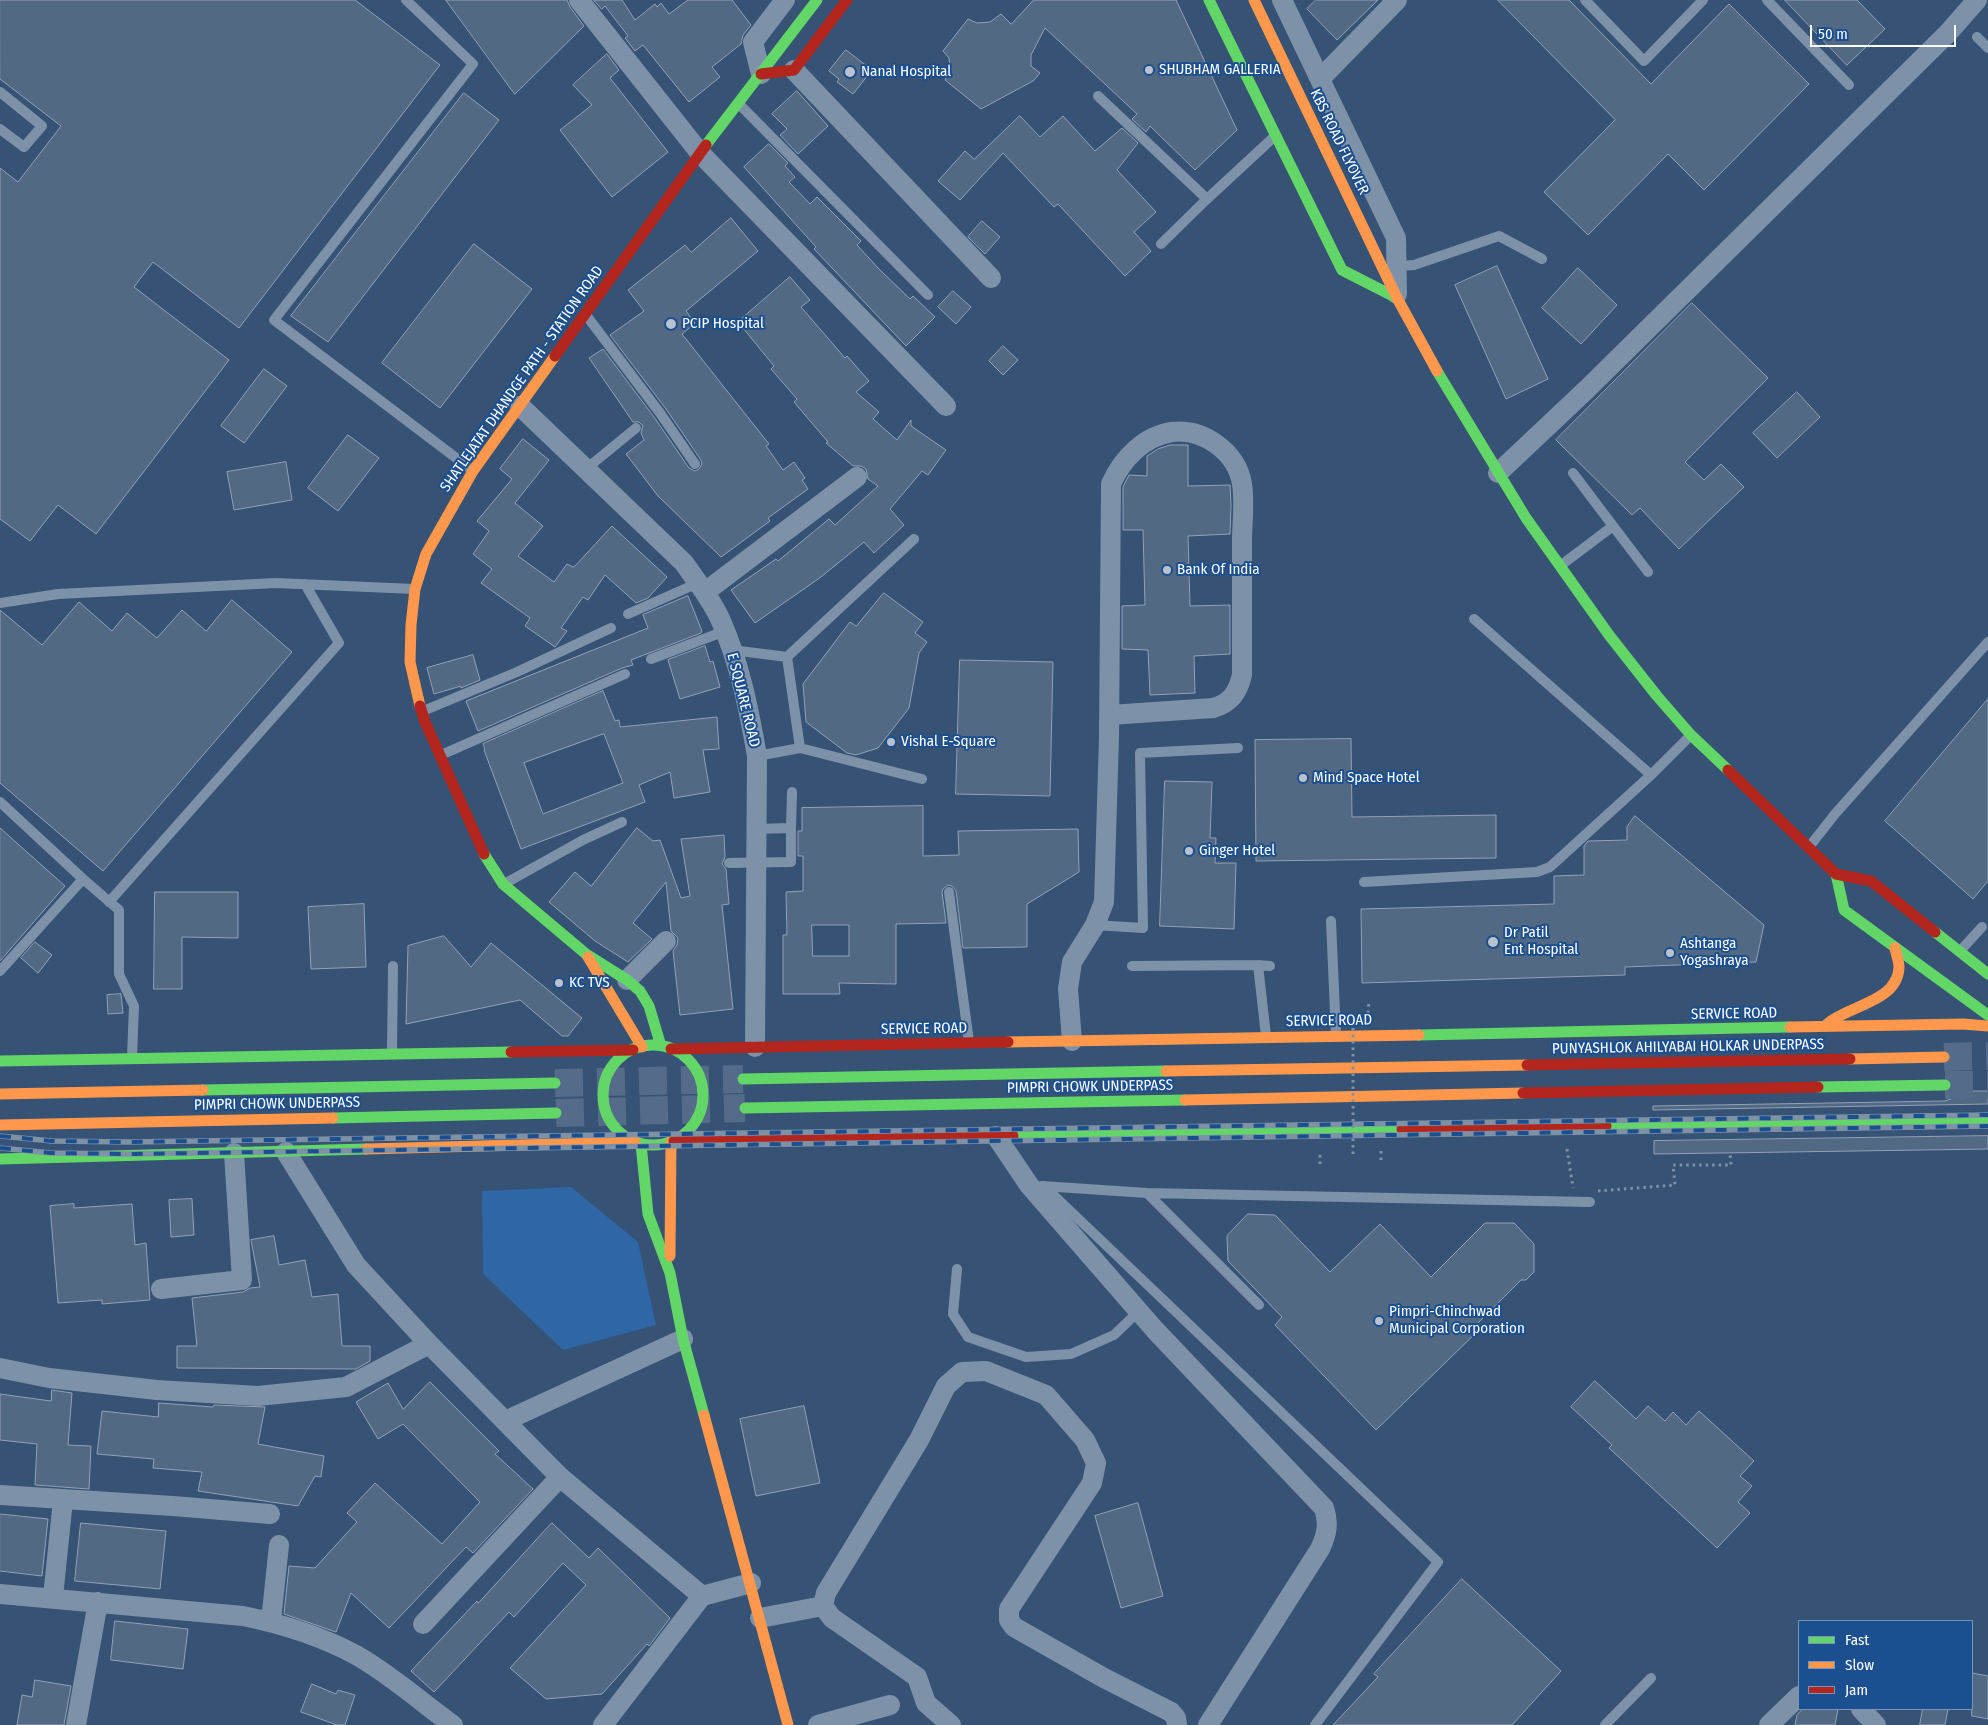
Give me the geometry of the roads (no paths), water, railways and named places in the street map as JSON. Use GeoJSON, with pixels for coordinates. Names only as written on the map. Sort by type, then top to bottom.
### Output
{"type":"FeatureCollection","features":[{"type":"Feature","properties":{"kind":"main road"},"geometry":{"type":"LineString","coordinates":[[761,74],[794,70],[847,0]]}},
{"type":"Feature","properties":{"kind":"main road"},"geometry":{"type":"LineString","coordinates":[[1209,0],[1342,270],[1357,280],[1397,298]]}},
{"type":"Feature","properties":{"kind":"main road","name":"KBS ROAD FLYOVER"},"geometry":{"type":"LineString","coordinates":[[1254,0],[1397,298],[1428,356],[1526,518],[1609,635],[1657,696],[1691,735],[1836,874]]}},
{"type":"Feature","properties":{"kind":"main road","name":"SHATLEJATAT DHANDGE PATH - STATION ROAD"},"geometry":{"type":"LineString","coordinates":[[666,1047],[649,1006],[640,991],[627,980],[586,954],[503,884],[486,859],[422,711],[410,662],[411,625],[416,589],[426,554],[472,471],[700,153],[814,4]]}},
{"type":"Feature","properties":{"kind":"main road"},"geometry":{"type":"LineString","coordinates":[[1988,974],[1871,881],[1836,874],[1844,910],[1895,948],[1988,1026]]}},
{"type":"Feature","properties":{"kind":"main road"},"geometry":{"type":"LineString","coordinates":[[1824,1027],[1840,1014],[1877,999],[1893,986],[1897,981],[1900,968],[1895,948]]}},
{"type":"Feature","properties":{"kind":"main road","name":"SHATLEJATAT DHANDGE PATH - STATION ROAD"},"geometry":{"type":"LineString","coordinates":[[586,954],[638,1048]]}},
{"type":"Feature","properties":{"kind":"main road","name":"SERVICE ROAD"},"geometry":{"type":"LineString","coordinates":[[666,1047],[755,1047],[1963,1024],[1988,1026]]}},
{"type":"Feature","properties":{"kind":"main road"},"geometry":{"type":"LineString","coordinates":[[0,1061],[666,1047],[680,1053],[694,1066],[702,1084],[703,1094],[700,1113],[696,1122],[682,1136],[672,1142]]}},
{"type":"Feature","properties":{"kind":"main road"},"geometry":{"type":"LineString","coordinates":[[638,1048],[617,1061],[611,1069],[604,1087],[603,1097],[604,1107],[612,1125],[627,1138],[638,1143]]}},
{"type":"Feature","properties":{"kind":"main road","name":"PUNYASHLOK AHILYABAI HOLKAR UNDERPASS"},"geometry":{"type":"LineString","coordinates":[[1434,1066],[1944,1057]]}},
{"type":"Feature","properties":{"kind":"main road","name":"PIMPRI CHOWK UNDERPASS"},"geometry":{"type":"LineString","coordinates":[[744,1080],[1434,1066]]}},
{"type":"Feature","properties":{"kind":"main road","name":"PIMPRI CHOWK UNDERPASS"},"geometry":{"type":"LineString","coordinates":[[0,1094],[555,1083]]}},
{"type":"Feature","properties":{"kind":"main road","name":"PIMPRI CHOWK UNDERPASS"},"geometry":{"type":"LineString","coordinates":[[745,1108],[1945,1085]]}},
{"type":"Feature","properties":{"kind":"main road"},"geometry":{"type":"LineString","coordinates":[[1975,1120],[1984,1108]]}},
{"type":"Feature","properties":{"kind":"main road","name":"PIMPRI CHOWK UNDERPASS"},"geometry":{"type":"LineString","coordinates":[[0,1125],[556,1112]]}},
{"type":"Feature","properties":{"kind":"main road"},"geometry":{"type":"LineString","coordinates":[[0,1159],[638,1143],[655,1146],[672,1142],[1988,1120]]}},
{"type":"Feature","properties":{"kind":"main road"},"geometry":{"type":"LineString","coordinates":[[670,1273],[672,1142]]}},
{"type":"Feature","properties":{"kind":"main road"},"geometry":{"type":"LineString","coordinates":[[638,1143],[648,1214],[670,1273],[684,1340],[788,1725]]}},
{"type":"Feature","properties":{"kind":"street"},"geometry":{"type":"LineString","coordinates":[[579,0],[700,153],[946,406]]}},
{"type":"Feature","properties":{"kind":"street"},"geometry":{"type":"LineString","coordinates":[[761,74],[753,42],[785,0]]}},
{"type":"Feature","properties":{"kind":"street"},"geometry":{"type":"LineString","coordinates":[[1282,0],[1396,238],[1398,266],[1397,298]]}},
{"type":"Feature","properties":{"kind":"street"},"geometry":{"type":"LineString","coordinates":[[1320,79],[1397,0]]}},
{"type":"Feature","properties":{"kind":"street"},"geometry":{"type":"LineString","coordinates":[[1498,473],[1586,390],[1934,47],[1977,0]]}},
{"type":"Feature","properties":{"kind":"street"},"geometry":{"type":"LineString","coordinates":[[794,70],[991,278]]}},
{"type":"Feature","properties":{"kind":"street","name":"E SQUARE ROAD"},"geometry":{"type":"LineString","coordinates":[[520,406],[684,563],[702,588],[725,631],[732,650],[750,716],[757,756],[755,1047]]}},
{"type":"Feature","properties":{"kind":"street"},"geometry":{"type":"LineString","coordinates":[[1072,1041],[1069,975],[1072,962],[1095,925],[1104,902],[1110,715],[1111,484],[1120,466],[1145,442],[1160,434],[1175,432],[1195,433],[1214,442],[1227,454],[1242,483],[1242,675],[1239,686],[1233,698],[1213,708],[1110,715]]}},
{"type":"Feature","properties":{"kind":"street"},"geometry":{"type":"LineString","coordinates":[[702,588],[857,477]]}},
{"type":"Feature","properties":{"kind":"street"},"geometry":{"type":"LineString","coordinates":[[627,980],[666,941]]}},
{"type":"Feature","properties":{"kind":"street"},"geometry":{"type":"LineString","coordinates":[[996,1136],[1139,1311],[1324,1508],[1328,1520],[1326,1534],[1320,1549],[1208,1725]]}},
{"type":"Feature","properties":{"kind":"street"},"geometry":{"type":"LineString","coordinates":[[286,1152],[356,1265],[429,1344],[560,1477],[702,1596]]}},
{"type":"Feature","properties":{"kind":"street"},"geometry":{"type":"LineString","coordinates":[[161,1289],[242,1280],[234,1153]]}},
{"type":"Feature","properties":{"kind":"street"},"geometry":{"type":"LineString","coordinates":[[505,1421],[684,1340]]}},
{"type":"Feature","properties":{"kind":"street"},"geometry":{"type":"LineString","coordinates":[[0,1368],[49,1378],[128,1387],[258,1396],[346,1387],[429,1344]]}},
{"type":"Feature","properties":{"kind":"street"},"geometry":{"type":"LineString","coordinates":[[951,1725],[926,1703],[917,1677],[832,1618],[823,1606],[826,1592],[919,1440],[946,1386],[962,1372],[986,1371],[1046,1395],[1085,1440],[1096,1463],[1092,1483],[1009,1609],[1009,1620],[1014,1627],[1104,1678],[1171,1712],[1176,1718],[1177,1725]]}},
{"type":"Feature","properties":{"kind":"street"},"geometry":{"type":"LineString","coordinates":[[423,1624],[560,1477]]}},
{"type":"Feature","properties":{"kind":"street"},"geometry":{"type":"LineString","coordinates":[[0,1495],[270,1514]]}},
{"type":"Feature","properties":{"kind":"street"},"geometry":{"type":"LineString","coordinates":[[53,1597],[63,1500]]}},
{"type":"Feature","properties":{"kind":"street"},"geometry":{"type":"LineString","coordinates":[[270,1621],[279,1545]]}},
{"type":"Feature","properties":{"kind":"street"},"geometry":{"type":"LineString","coordinates":[[603,1725],[702,1596],[751,1583]]}},
{"type":"Feature","properties":{"kind":"street"},"geometry":{"type":"LineString","coordinates":[[0,1594],[53,1597],[243,1616],[270,1621],[326,1641],[356,1656],[453,1725]]}},
{"type":"Feature","properties":{"kind":"street"},"geometry":{"type":"LineString","coordinates":[[76,1725],[98,1602]]}},
{"type":"Feature","properties":{"kind":"street"},"geometry":{"type":"LineString","coordinates":[[760,1618],[823,1606]]}},
{"type":"Feature","properties":{"kind":"street"},"geometry":{"type":"LineString","coordinates":[[1769,1725],[1798,1697]]}},
{"type":"Feature","properties":{"kind":"street"},"geometry":{"type":"LineString","coordinates":[[826,1724],[890,1705]]}},
{"type":"Feature","properties":{"kind":"street"},"geometry":{"type":"LineString","coordinates":[[1862,1710],[1876,1725]]}},
{"type":"Feature","properties":{"kind":"lane"},"geometry":{"type":"LineString","coordinates":[[406,0],[473,64],[274,320],[472,471]]}},
{"type":"Feature","properties":{"kind":"lane"},"geometry":{"type":"LineString","coordinates":[[1585,0],[1644,61],[1704,0]]}},
{"type":"Feature","properties":{"kind":"lane"},"geometry":{"type":"LineString","coordinates":[[1767,0],[1849,85]]}},
{"type":"Feature","properties":{"kind":"lane"},"geometry":{"type":"LineString","coordinates":[[1977,37],[1988,48]]}},
{"type":"Feature","properties":{"kind":"lane"},"geometry":{"type":"LineString","coordinates":[[0,92],[42,126],[24,147],[0,129]]}},
{"type":"Feature","properties":{"kind":"lane"},"geometry":{"type":"LineString","coordinates":[[1098,96],[1206,199]]}},
{"type":"Feature","properties":{"kind":"lane"},"geometry":{"type":"LineString","coordinates":[[738,104],[928,295]]}},
{"type":"Feature","properties":{"kind":"lane"},"geometry":{"type":"LineString","coordinates":[[1161,244],[1206,199],[1276,135]]}},
{"type":"Feature","properties":{"kind":"lane"},"geometry":{"type":"LineString","coordinates":[[1398,266],[1414,265],[1499,236],[1542,258]]}},
{"type":"Feature","properties":{"kind":"lane"},"geometry":{"type":"LineString","coordinates":[[585,314],[660,413],[695,464]]}},
{"type":"Feature","properties":{"kind":"lane"},"geometry":{"type":"LineString","coordinates":[[586,469],[636,428]]}},
{"type":"Feature","properties":{"kind":"lane"},"geometry":{"type":"LineString","coordinates":[[1574,473],[1648,572]]}},
{"type":"Feature","properties":{"kind":"lane"},"geometry":{"type":"LineString","coordinates":[[1559,566],[1614,526]]}},
{"type":"Feature","properties":{"kind":"lane"},"geometry":{"type":"LineString","coordinates":[[788,657],[914,539]]}},
{"type":"Feature","properties":{"kind":"lane"},"geometry":{"type":"LineString","coordinates":[[0,603],[58,594],[276,583],[416,589]]}},
{"type":"Feature","properties":{"kind":"lane"},"geometry":{"type":"LineString","coordinates":[[110,902],[339,643],[304,584]]}},
{"type":"Feature","properties":{"kind":"lane"},"geometry":{"type":"LineString","coordinates":[[628,614],[702,588]]}},
{"type":"Feature","properties":{"kind":"lane"},"geometry":{"type":"LineString","coordinates":[[1474,619],[1652,775]]}},
{"type":"Feature","properties":{"kind":"lane"},"geometry":{"type":"LineString","coordinates":[[422,711],[517,672],[611,628]]}},
{"type":"Feature","properties":{"kind":"lane"},"geometry":{"type":"LineString","coordinates":[[651,658],[725,631]]}},
{"type":"Feature","properties":{"kind":"lane"},"geometry":{"type":"LineString","coordinates":[[1808,848],[1834,814],[1988,642]]}},
{"type":"Feature","properties":{"kind":"lane"},"geometry":{"type":"LineString","coordinates":[[732,650],[788,657]]}},
{"type":"Feature","properties":{"kind":"lane"},"geometry":{"type":"LineString","coordinates":[[788,657],[800,748]]}},
{"type":"Feature","properties":{"kind":"lane"},"geometry":{"type":"LineString","coordinates":[[440,755],[625,674]]}},
{"type":"Feature","properties":{"kind":"lane"},"geometry":{"type":"LineString","coordinates":[[1364,882],[1537,872],[1550,867],[1652,775],[1691,735]]}},
{"type":"Feature","properties":{"kind":"lane"},"geometry":{"type":"LineString","coordinates":[[757,756],[800,748],[922,779]]}},
{"type":"Feature","properties":{"kind":"lane"},"geometry":{"type":"LineString","coordinates":[[1095,925],[1142,928],[1140,753],[1238,748]]}},
{"type":"Feature","properties":{"kind":"lane"},"geometry":{"type":"LineString","coordinates":[[730,863],[791,862],[792,792]]}},
{"type":"Feature","properties":{"kind":"lane"},"geometry":{"type":"LineString","coordinates":[[0,802],[119,910],[119,974],[134,1006],[132,1059]]}},
{"type":"Feature","properties":{"kind":"lane"},"geometry":{"type":"LineString","coordinates":[[503,884],[583,840],[622,822]]}},
{"type":"Feature","properties":{"kind":"lane"},"geometry":{"type":"LineString","coordinates":[[756,829],[791,828]]}},
{"type":"Feature","properties":{"kind":"lane"},"geometry":{"type":"LineString","coordinates":[[0,971],[83,879]]}},
{"type":"Feature","properties":{"kind":"lane"},"geometry":{"type":"LineString","coordinates":[[949,892],[969,1043]]}},
{"type":"Feature","properties":{"kind":"lane"},"geometry":{"type":"LineString","coordinates":[[1332,921],[1336,1036]]}},
{"type":"Feature","properties":{"kind":"lane"},"geometry":{"type":"LineString","coordinates":[[1959,952],[1986,925]]}},
{"type":"Feature","properties":{"kind":"lane"},"geometry":{"type":"LineString","coordinates":[[1258,965],[1266,1037]]}},
{"type":"Feature","properties":{"kind":"lane"},"geometry":{"type":"LineString","coordinates":[[392,1054],[393,966]]}},
{"type":"Feature","properties":{"kind":"lane"},"geometry":{"type":"LineString","coordinates":[[1132,966],[1270,966]]}},
{"type":"Feature","properties":{"kind":"lane"},"geometry":{"type":"LineString","coordinates":[[1036,1185],[1147,1193],[1592,1196]]}},
{"type":"Feature","properties":{"kind":"lane"},"geometry":{"type":"LineString","coordinates":[[1036,1185],[1438,1562],[1315,1725]]}},
{"type":"Feature","properties":{"kind":"lane"},"geometry":{"type":"LineString","coordinates":[[1147,1193],[1259,1305]]}},
{"type":"Feature","properties":{"kind":"lane"},"geometry":{"type":"LineString","coordinates":[[957,1269],[953,1314],[968,1337],[1026,1357],[1071,1354],[1114,1335],[1139,1311]]}},
{"type":"Feature","properties":{"kind":"lane"},"geometry":{"type":"LineString","coordinates":[[1605,1725],[1652,1678]]}},
{"type":"Feature","properties":{"kind":"tunnel"},"geometry":{"type":"LineString","coordinates":[[1944,1057],[1988,1056]]}},
{"type":"Feature","properties":{"kind":"tunnel"},"geometry":{"type":"LineString","coordinates":[[555,1083],[743,1079]]}},
{"type":"Feature","properties":{"kind":"tunnel"},"geometry":{"type":"LineString","coordinates":[[1945,1085],[1988,1085]]}},
{"type":"Feature","properties":{"kind":"tunnel"},"geometry":{"type":"LineString","coordinates":[[556,1113],[745,1108]]}},
{"type":"Feature","properties":{"kind":"railway"},"geometry":{"type":"LineString","coordinates":[[0,1136],[52,1141],[129,1142],[1988,1115]]}},
{"type":"Feature","properties":{"kind":"railway"},"geometry":{"type":"LineString","coordinates":[[0,1148],[51,1153],[129,1154],[1988,1126]]}},
{"type":"Feature","properties":{"kind":"place","name":"SHUBHAM GALLERIA"},"geometry":{"type":"Point","coordinates":[1149,70]}},
{"type":"Feature","properties":{"kind":"place","name":"Nanal Hospital"},"geometry":{"type":"Point","coordinates":[850,72]}},
{"type":"Feature","properties":{"kind":"place","name":"PCIP Hospital"},"geometry":{"type":"Point","coordinates":[671,324]}},
{"type":"Feature","properties":{"kind":"place","name":"Bank Of India"},"geometry":{"type":"Point","coordinates":[1167,570]}},
{"type":"Feature","properties":{"kind":"place","name":"Vishal E-Square"},"geometry":{"type":"Point","coordinates":[891,742]}},
{"type":"Feature","properties":{"kind":"place","name":"Mind Space Hotel"},"geometry":{"type":"Point","coordinates":[1303,778]}},
{"type":"Feature","properties":{"kind":"place","name":"Ginger Hotel"},"geometry":{"type":"Point","coordinates":[1189,851]}},
{"type":"Feature","properties":{"kind":"place","name":"Dr Patil Ent Hospital"},"geometry":{"type":"Point","coordinates":[1493,942]}},
{"type":"Feature","properties":{"kind":"place","name":"Ashtanga Yogashraya"},"geometry":{"type":"Point","coordinates":[1670,953]}},
{"type":"Feature","properties":{"kind":"place","name":"KC TVS"},"geometry":{"type":"Point","coordinates":[559,983]}},
{"type":"Feature","properties":{"kind":"place","name":"Pimpri-Chinchwad Municipal Corporation"},"geometry":{"type":"Point","coordinates":[1379,1321]}}]}
